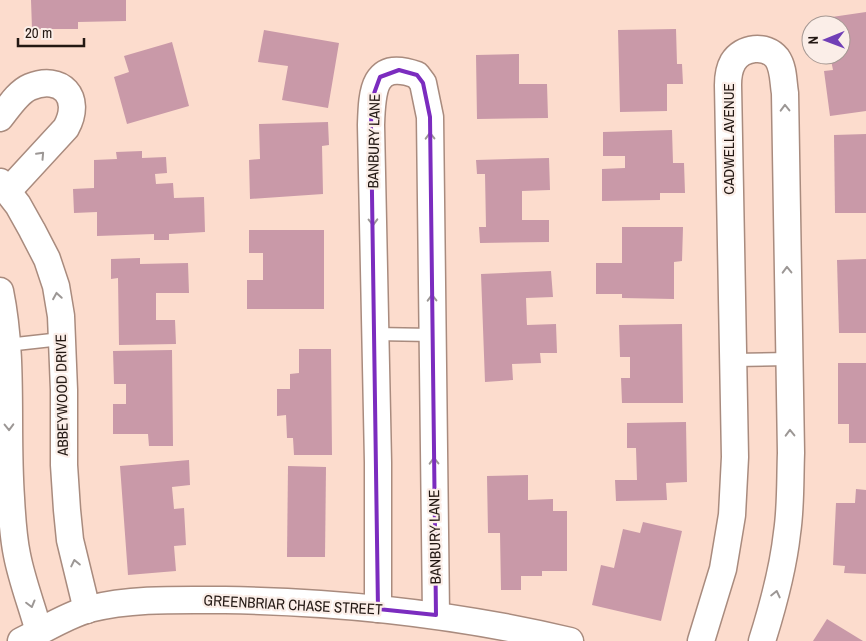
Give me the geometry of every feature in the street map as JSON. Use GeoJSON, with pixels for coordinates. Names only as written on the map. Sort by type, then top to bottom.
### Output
{"type":"FeatureCollection","features":[{"type":"Feature","properties":{"kind":"street","name":"CADWELL AVENUE"},"geometry":{"type":"LineString","coordinates":[[701,641],[723,569],[732,516],[735,457],[729,73],[733,62],[740,54],[751,49],[760,49],[771,52],[778,59],[782,68],[784,93],[791,453],[788,533],[775,598],[762,641]]}},
{"type":"Feature","properties":{"kind":"street","name":"BANBURY LANE"},"geometry":{"type":"LineString","coordinates":[[378,609],[378,462],[371,135],[372,99],[380,77],[388,72],[398,70],[417,75],[423,83],[430,117],[436,615]]}},
{"type":"Feature","properties":{"kind":"street","name":"ABBEYWOOD DRIVE"},"geometry":{"type":"LineString","coordinates":[[0,118],[16,98],[28,87],[41,84],[54,84],[62,87],[70,95],[73,107],[72,117],[66,128],[4,186],[23,214],[47,259],[56,286],[61,316],[64,390],[64,465],[67,510],[70,540],[87,610]]}},
{"type":"Feature","properties":{"kind":"street"},"geometry":{"type":"LineString","coordinates":[[0,291],[7,344],[10,496],[13,529],[30,636]]}},
{"type":"Feature","properties":{"kind":"street","name":"GREENBRIAR CHASE STREET"},"geometry":{"type":"LineString","coordinates":[[30,636],[62,619],[87,610],[114,604],[178,600],[252,601],[378,609],[436,615],[528,631],[570,641]]}},
{"type":"Feature","properties":{"kind":"lane"},"geometry":{"type":"LineString","coordinates":[[375,334],[432,335]]}},
{"type":"Feature","properties":{"kind":"lane"},"geometry":{"type":"LineString","coordinates":[[7,344],[61,339]]}},
{"type":"Feature","properties":{"kind":"lane"},"geometry":{"type":"LineString","coordinates":[[733,360],[789,359]]}},
{"type":"Feature","properties":{"kind":"highlighted area"},"geometry":{"type":"Polygon","coordinates":[[[399,70],[417,75],[423,83],[430,117],[436,615],[378,609],[372,99],[380,77],[399,70]]]}},
{"type":"Feature","properties":{"kind":"building"},"geometry":{"type":"Polygon","coordinates":[[[31,0],[126,0],[126,21],[78,22],[78,29],[32,29],[31,0]]]}},
{"type":"Feature","properties":{"kind":"building"},"geometry":{"type":"Polygon","coordinates":[[[866,12],[866,111],[830,116],[824,71],[833,70],[832,65],[851,65],[851,15],[846,15],[866,12]]]}},
{"type":"Feature","properties":{"kind":"building"},"geometry":{"type":"Polygon","coordinates":[[[676,29],[677,64],[682,64],[683,84],[667,84],[667,111],[620,112],[618,30],[676,29]]]}},
{"type":"Feature","properties":{"kind":"building"},"geometry":{"type":"Polygon","coordinates":[[[264,30],[339,43],[328,108],[282,100],[288,66],[258,62],[264,30]]]}},
{"type":"Feature","properties":{"kind":"building"},"geometry":{"type":"Polygon","coordinates":[[[172,42],[189,106],[127,124],[114,77],[129,72],[124,56],[172,42]]]}},
{"type":"Feature","properties":{"kind":"building"},"geometry":{"type":"Polygon","coordinates":[[[519,54],[519,84],[547,84],[548,118],[477,119],[476,55],[519,54]]]}},
{"type":"Feature","properties":{"kind":"building"},"geometry":{"type":"Polygon","coordinates":[[[328,122],[329,145],[322,146],[323,194],[250,199],[249,160],[260,159],[259,124],[328,122]]]}},
{"type":"Feature","properties":{"kind":"building"},"geometry":{"type":"Polygon","coordinates":[[[672,130],[673,163],[684,163],[685,193],[660,193],[660,200],[602,201],[602,169],[625,168],[625,156],[603,156],[603,132],[672,130]]]}},
{"type":"Feature","properties":{"kind":"building"},"geometry":{"type":"Polygon","coordinates":[[[866,134],[866,213],[835,213],[834,135],[866,134]]]}},
{"type":"Feature","properties":{"kind":"building"},"geometry":{"type":"Polygon","coordinates":[[[142,151],[142,158],[166,157],[167,173],[155,174],[156,184],[173,183],[174,198],[204,197],[205,232],[169,234],[169,240],[154,240],[154,234],[97,236],[97,212],[74,213],[73,189],[94,188],[94,160],[117,159],[116,152],[142,151]]]}},
{"type":"Feature","properties":{"kind":"building"},"geometry":{"type":"Polygon","coordinates":[[[549,158],[550,190],[522,191],[522,220],[549,220],[549,242],[480,243],[479,227],[486,227],[485,174],[477,174],[476,160],[549,158]]]}},
{"type":"Feature","properties":{"kind":"building"},"geometry":{"type":"Polygon","coordinates":[[[622,227],[683,227],[682,261],[674,262],[674,299],[622,298],[622,294],[596,294],[596,263],[622,263],[622,227]]]}},
{"type":"Feature","properties":{"kind":"building"},"geometry":{"type":"Polygon","coordinates":[[[249,230],[324,230],[324,309],[247,309],[247,280],[263,280],[263,253],[249,253],[249,230]]]}},
{"type":"Feature","properties":{"kind":"building"},"geometry":{"type":"Polygon","coordinates":[[[140,258],[140,264],[188,263],[189,293],[156,293],[156,320],[175,320],[176,344],[119,345],[118,278],[111,279],[111,259],[140,258]]]}},
{"type":"Feature","properties":{"kind":"building"},"geometry":{"type":"Polygon","coordinates":[[[866,259],[866,333],[839,333],[837,260],[866,259]]]}},
{"type":"Feature","properties":{"kind":"building"},"geometry":{"type":"Polygon","coordinates":[[[551,271],[553,297],[526,298],[527,325],[556,324],[557,353],[540,353],[541,363],[512,364],[513,380],[485,382],[481,274],[551,271]]]}},
{"type":"Feature","properties":{"kind":"building"},"geometry":{"type":"Polygon","coordinates":[[[682,324],[683,403],[622,403],[621,378],[630,378],[630,357],[620,357],[619,325],[682,324]]]}},
{"type":"Feature","properties":{"kind":"building"},"geometry":{"type":"Polygon","coordinates":[[[299,349],[331,349],[332,455],[294,455],[293,438],[287,438],[286,415],[277,416],[277,389],[290,389],[290,374],[299,373],[299,349]]]}},
{"type":"Feature","properties":{"kind":"building"},"geometry":{"type":"Polygon","coordinates":[[[172,350],[173,446],[149,446],[148,434],[113,434],[113,404],[126,404],[126,384],[114,384],[113,351],[172,350]]]}},
{"type":"Feature","properties":{"kind":"building"},"geometry":{"type":"Polygon","coordinates":[[[838,363],[866,363],[866,443],[849,443],[849,424],[838,424],[838,363]]]}},
{"type":"Feature","properties":{"kind":"building"},"geometry":{"type":"Polygon","coordinates":[[[686,422],[687,482],[666,483],[667,500],[616,501],[615,480],[637,480],[636,448],[627,448],[627,423],[686,422]]]}},
{"type":"Feature","properties":{"kind":"building"},"geometry":{"type":"Polygon","coordinates":[[[189,460],[190,485],[172,487],[174,509],[184,508],[186,545],[174,546],[176,571],[128,575],[120,466],[189,460]]]}},
{"type":"Feature","properties":{"kind":"building"},"geometry":{"type":"Polygon","coordinates":[[[288,466],[326,467],[325,557],[287,557],[288,466]]]}},
{"type":"Feature","properties":{"kind":"building"},"geometry":{"type":"Polygon","coordinates":[[[528,475],[528,500],[553,499],[553,511],[567,511],[567,571],[542,571],[542,576],[521,576],[521,590],[501,590],[500,533],[488,533],[487,476],[528,475]]]}},
{"type":"Feature","properties":{"kind":"building"},"geometry":{"type":"Polygon","coordinates":[[[856,489],[866,490],[866,574],[844,573],[845,566],[833,565],[836,503],[855,503],[856,489]]]}},
{"type":"Feature","properties":{"kind":"building"},"geometry":{"type":"Polygon","coordinates":[[[643,522],[682,531],[661,621],[592,605],[601,565],[614,568],[623,529],[640,533],[643,522]]]}},
{"type":"Feature","properties":{"kind":"building"},"geometry":{"type":"Polygon","coordinates":[[[827,619],[863,641],[813,641],[827,619]]]}}]}
